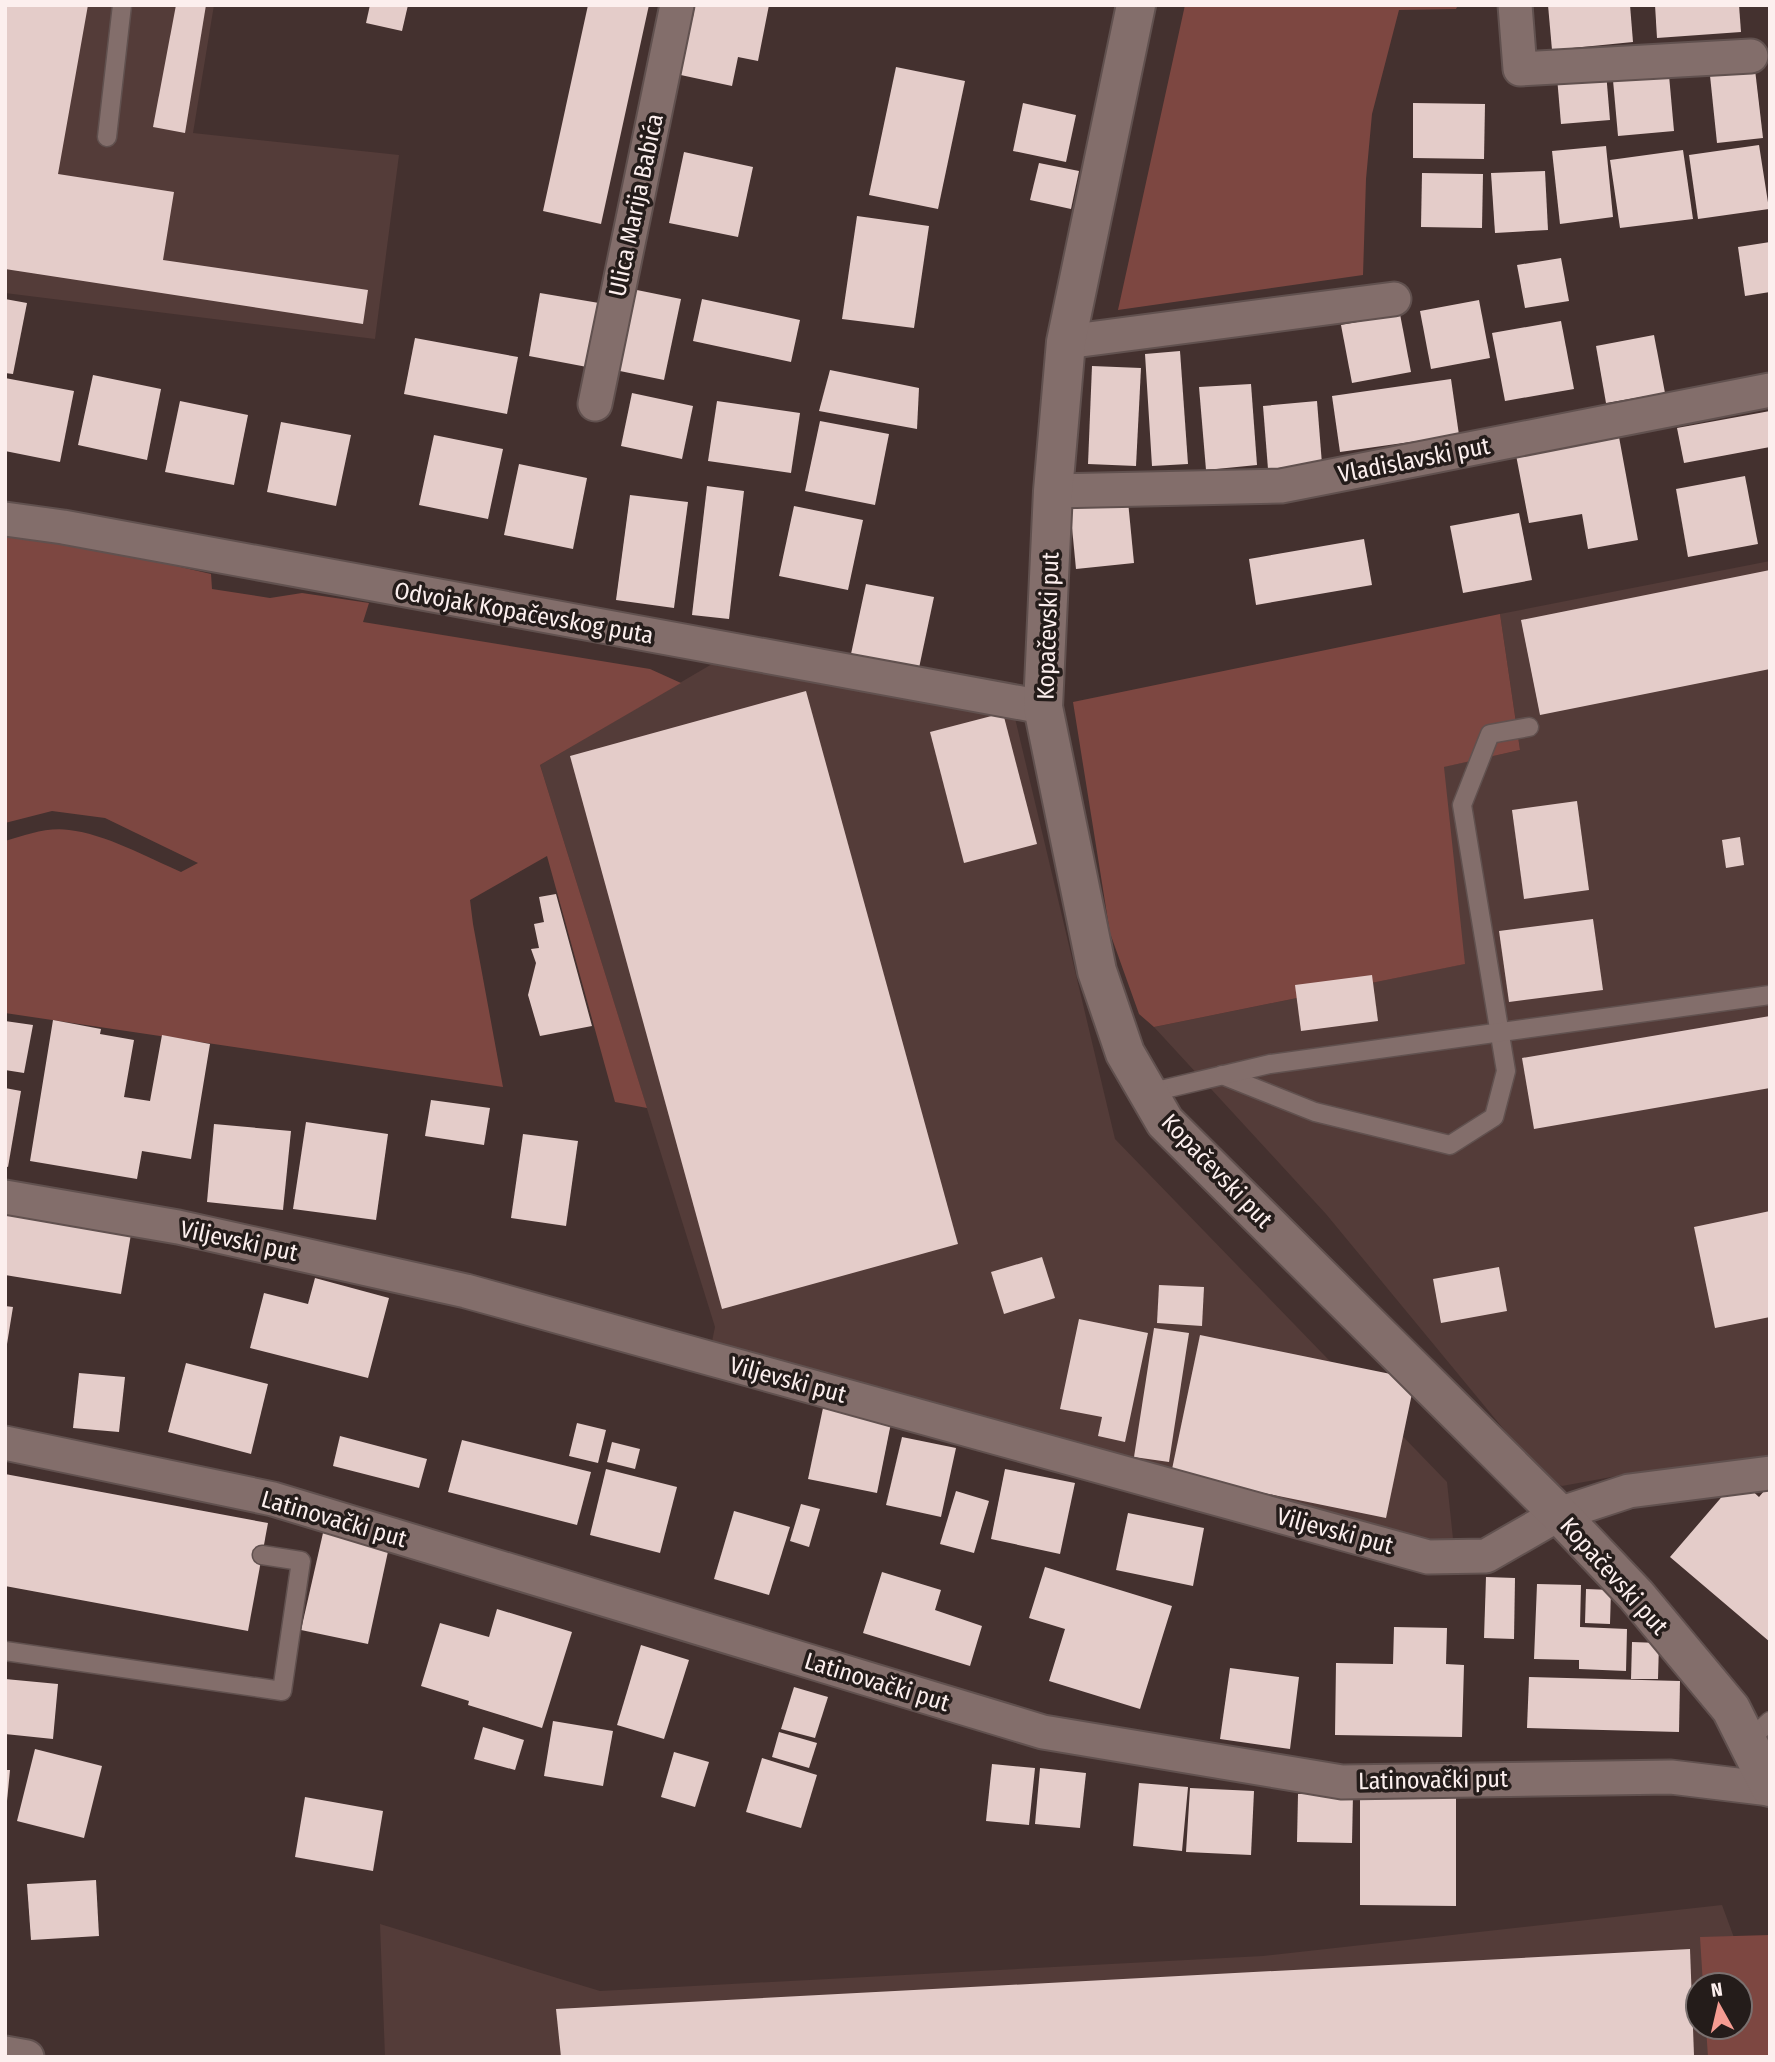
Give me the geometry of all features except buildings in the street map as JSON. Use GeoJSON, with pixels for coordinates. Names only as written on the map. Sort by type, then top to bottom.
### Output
{"type":"FeatureCollection","features":[{"type":"Feature","properties":{"kind":"street","name":"Ulica Marija Babića"},"geometry":{"type":"LineString","coordinates":[[595,404],[677,5]]}},
{"type":"Feature","properties":{"kind":"street","name":"Kopačevski put"},"geometry":{"type":"LineString","coordinates":[[1136,5],[1066,342],[1053,491],[1043,707],[1097,971],[1125,1053],[1165,1122],[1559,1514],[1636,1595],[1731,1709],[1758,1731],[1770,1788]]}},
{"type":"Feature","properties":{"kind":"street"},"geometry":{"type":"LineString","coordinates":[[1516,5],[1520,69],[1751,56]]}},
{"type":"Feature","properties":{"kind":"street"},"geometry":{"type":"LineString","coordinates":[[1066,342],[1394,299]]}},
{"type":"Feature","properties":{"kind":"street","name":"Vladislavski put"},"geometry":{"type":"LineString","coordinates":[[1053,491],[1281,486],[1770,390]]}},
{"type":"Feature","properties":{"kind":"street","name":"Odvojak Kopačevskog puta"},"geometry":{"type":"LineString","coordinates":[[5,519],[63,527],[1043,707]]}},
{"type":"Feature","properties":{"kind":"street","name":"Viljevski put"},"geometry":{"type":"LineString","coordinates":[[5,1197],[178,1227],[466,1291],[1428,1557],[1486,1556],[1559,1514],[1629,1492],[1770,1473]]}},
{"type":"Feature","properties":{"kind":"street","name":"Latinovački put"},"geometry":{"type":"LineString","coordinates":[[5,1443],[273,1500],[1043,1732],[1342,1782],[1671,1777],[1770,1788]]}},
{"type":"Feature","properties":{"kind":"street"},"geometry":{"type":"LineString","coordinates":[[5,2053],[27,2057]]}},
{"type":"Feature","properties":{"kind":"lane"},"geometry":{"type":"LineString","coordinates":[[107,137],[122,5]]}},
{"type":"Feature","properties":{"kind":"lane"},"geometry":{"type":"LineString","coordinates":[[1222,1075],[1315,1112],[1450,1145],[1494,1117],[1506,1071],[1462,805],[1490,734],[1529,727]]}},
{"type":"Feature","properties":{"kind":"lane"},"geometry":{"type":"LineString","coordinates":[[1148,1093],[1270,1064],[1770,995]]}},
{"type":"Feature","properties":{"kind":"lane"},"geometry":{"type":"LineString","coordinates":[[5,1651],[282,1691],[301,1562],[262,1555]]}},
{"type":"Feature","properties":{"kind":"shaded area"},"geometry":{"type":"Polygon","coordinates":[[[5,5],[214,5],[193,133],[399,155],[375,339],[5,293],[5,5]]]}},
{"type":"Feature","properties":{"kind":"shaded area"},"geometry":{"type":"Polygon","coordinates":[[[1185,5],[1458,5],[1456,9],[1399,10],[1372,114],[1366,179],[1363,275],[1118,310],[1185,5]]]}},
{"type":"Feature","properties":{"kind":"shaded area"},"geometry":{"type":"Polygon","coordinates":[[[5,535],[124,554],[211,574],[212,589],[270,598],[302,593],[369,603],[363,622],[650,669],[681,683],[540,765],[647,1108],[615,1102],[547,856],[470,900],[503,1087],[5,1013],[5,841],[61,829],[83,832],[111,841],[181,872],[198,863],[105,818],[52,811],[5,823],[5,535]]]}},
{"type":"Feature","properties":{"kind":"shaded area"},"geometry":{"type":"Polygon","coordinates":[[[1770,561],[1770,1455],[1639,1472],[1562,1486],[1544,1478],[1326,1214],[1154,1027],[1464,964],[1443,767],[1520,750],[1500,614],[1770,561]]]}},
{"type":"Feature","properties":{"kind":"shaded area"},"geometry":{"type":"Polygon","coordinates":[[[1500,614],[1520,750],[1444,767],[1465,964],[1154,1027],[1139,1014],[1110,933],[1073,702],[1500,614]]]}},
{"type":"Feature","properties":{"kind":"shaded area"},"geometry":{"type":"Polygon","coordinates":[[[712,664],[1014,714],[1115,1139],[1447,1482],[1454,1548],[708,1361],[715,1327],[540,765],[712,664]]]}},
{"type":"Feature","properties":{"kind":"shaded area"},"geometry":{"type":"Polygon","coordinates":[[[1722,1905],[1746,1971],[1684,1971],[1684,2041],[1754,2041],[1754,1992],[1770,2035],[1770,2057],[385,2057],[380,1924],[600,1991],[1263,1956],[1722,1905]]]}},
{"type":"Feature","properties":{"kind":"shaded area"},"geometry":{"type":"Polygon","coordinates":[[[1770,1935],[1770,2057],[1708,2057],[1707,2041],[1754,2041],[1754,1971],[1702,1971],[1700,1937],[1770,1935]]]}}]}
